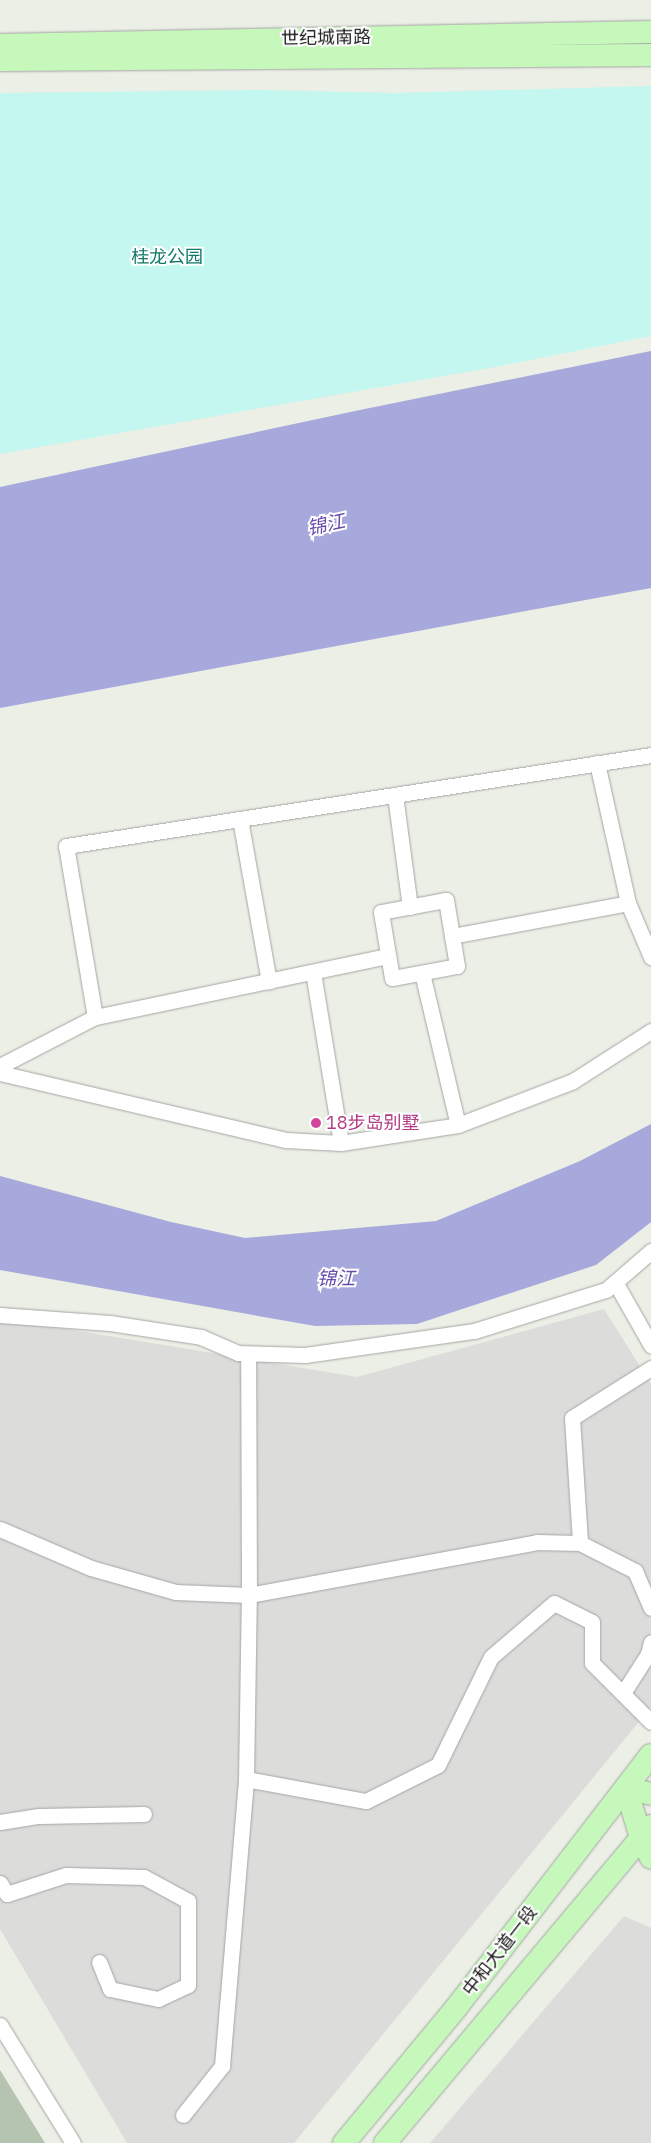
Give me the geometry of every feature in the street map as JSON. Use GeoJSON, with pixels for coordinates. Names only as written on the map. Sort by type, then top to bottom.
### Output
{"type":"FeatureCollection","features":[{"type":"Feature","properties":{"kind":"main road","name":"世纪城南路"},"geometry":{"type":"LineString","coordinates":[[0,44],[651,32]]}},
{"type":"Feature","properties":{"kind":"main road"},"geometry":{"type":"LineString","coordinates":[[0,60],[651,55]]}},
{"type":"Feature","properties":{"kind":"main road","name":"中和大道一段"},"geometry":{"type":"LineString","coordinates":[[344,2143],[456,2008],[651,1755]]}},
{"type":"Feature","properties":{"kind":"main road"},"geometry":{"type":"LineString","coordinates":[[626,1788],[651,1794]]}},
{"type":"Feature","properties":{"kind":"main road"},"geometry":{"type":"LineString","coordinates":[[626,1788],[646,1832],[651,1858]]}},
{"type":"Feature","properties":{"kind":"main road","name":"中和大道一段"},"geometry":{"type":"LineString","coordinates":[[385,2143],[646,1832]]}},
{"type":"Feature","properties":{"kind":"street"},"geometry":{"type":"LineString","coordinates":[[95,1017],[66,846],[651,755]]}},
{"type":"Feature","properties":{"kind":"street"},"geometry":{"type":"LineString","coordinates":[[597,762],[628,903],[651,958]]}},
{"type":"Feature","properties":{"kind":"street"},"geometry":{"type":"LineString","coordinates":[[395,795],[410,907]]}},
{"type":"Feature","properties":{"kind":"street"},"geometry":{"type":"LineString","coordinates":[[240,819],[269,981]]}},
{"type":"Feature","properties":{"kind":"street"},"geometry":{"type":"LineString","coordinates":[[446,900],[452,936],[457,966],[392,978],[380,912],[446,900]]}},
{"type":"Feature","properties":{"kind":"street"},"geometry":{"type":"LineString","coordinates":[[452,936],[628,903]]}},
{"type":"Feature","properties":{"kind":"street"},"geometry":{"type":"LineString","coordinates":[[0,1066],[95,1017],[388,956]]}},
{"type":"Feature","properties":{"kind":"street"},"geometry":{"type":"LineString","coordinates":[[313,972],[341,1143]]}},
{"type":"Feature","properties":{"kind":"street"},"geometry":{"type":"LineString","coordinates":[[422,973],[458,1125]]}},
{"type":"Feature","properties":{"kind":"street"},"geometry":{"type":"LineString","coordinates":[[0,1073],[286,1140],[341,1143],[458,1125],[574,1081],[651,1031]]}},
{"type":"Feature","properties":{"kind":"street"},"geometry":{"type":"LineString","coordinates":[[0,1315],[110,1323],[200,1337],[238,1353],[305,1356],[474,1331],[606,1290],[651,1250]]}},
{"type":"Feature","properties":{"kind":"street"},"geometry":{"type":"LineString","coordinates":[[614,1282],[651,1345]]}},
{"type":"Feature","properties":{"kind":"street"},"geometry":{"type":"LineString","coordinates":[[183,2115],[222,2066],[246,1779],[249,1595],[248,1354]]}},
{"type":"Feature","properties":{"kind":"street"},"geometry":{"type":"LineString","coordinates":[[580,1543],[572,1418],[651,1368]]}},
{"type":"Feature","properties":{"kind":"street"},"geometry":{"type":"LineString","coordinates":[[0,1530],[91,1568],[175,1592],[249,1595],[536,1542],[580,1543],[636,1570],[651,1608]]}},
{"type":"Feature","properties":{"kind":"street"},"geometry":{"type":"LineString","coordinates":[[246,1779],[366,1801],[438,1765],[491,1657],[554,1603],[592,1622],[592,1664],[651,1722]]}},
{"type":"Feature","properties":{"kind":"street"},"geometry":{"type":"LineString","coordinates":[[623,1693],[648,1654],[651,1642]]}},
{"type":"Feature","properties":{"kind":"street"},"geometry":{"type":"LineString","coordinates":[[0,1822],[39,1816],[144,1814]]}},
{"type":"Feature","properties":{"kind":"street"},"geometry":{"type":"LineString","coordinates":[[0,1883],[7,1894],[66,1875],[144,1877],[188,1901],[188,1985],[158,1999],[110,1989],[99,1962]]}},
{"type":"Feature","properties":{"kind":"street"},"geometry":{"type":"LineString","coordinates":[[0,2025],[73,2143]]}},
{"type":"Feature","properties":{"kind":"shaded area"},"geometry":{"type":"Polygon","coordinates":[[[604,1309],[651,1384],[651,1707],[294,2143],[127,2143],[0,1929],[0,1318],[357,1377],[604,1309]]]}},
{"type":"Feature","properties":{"kind":"shaded area"},"geometry":{"type":"Polygon","coordinates":[[[624,1916],[651,1928],[651,2143],[430,2143],[624,1916]]]}},
{"type":"Feature","properties":{"kind":"shaded area"},"geometry":{"type":"Polygon","coordinates":[[[0,2070],[45,2143],[0,2143],[0,2070]]]}},
{"type":"Feature","properties":{"kind":"green space","name":"桂龙公园"},"geometry":{"type":"Polygon","coordinates":[[[651,86],[651,336],[495,367],[0,454],[0,93],[261,90],[395,93],[651,86]]]}},
{"type":"Feature","properties":{"kind":"water","name":"锦江"},"geometry":{"type":"Polygon","coordinates":[[[651,351],[651,588],[0,708],[0,487],[355,411],[651,351]]]}},
{"type":"Feature","properties":{"kind":"water","name":"锦江"},"geometry":{"type":"Polygon","coordinates":[[[651,1124],[651,1222],[596,1265],[417,1324],[315,1326],[0,1270],[0,1176],[171,1222],[245,1238],[436,1221],[580,1161],[651,1124]]]}},
{"type":"Feature","properties":{"kind":"place","name":"18步岛别墅"},"geometry":{"type":"Point","coordinates":[316,1123]}}]}
